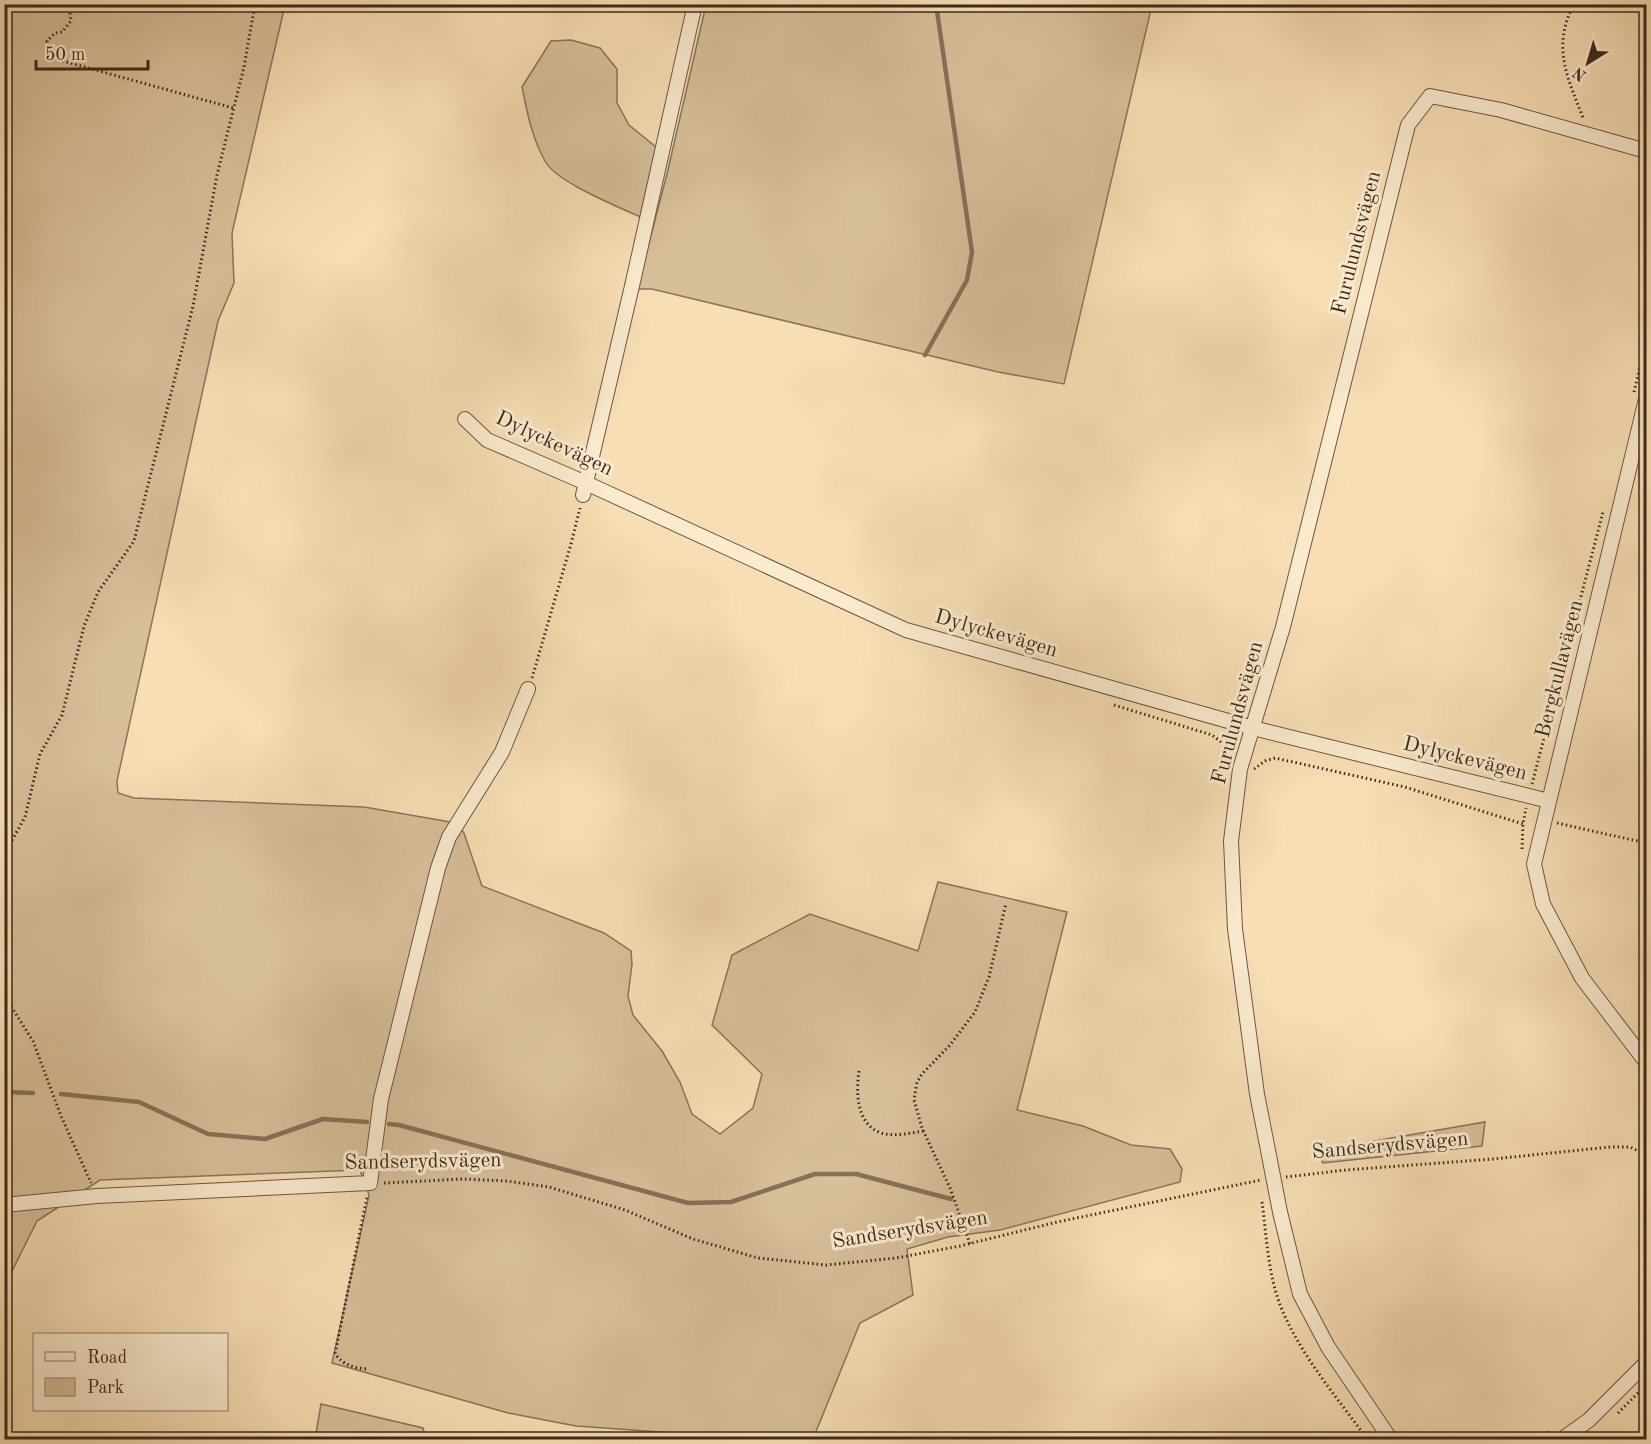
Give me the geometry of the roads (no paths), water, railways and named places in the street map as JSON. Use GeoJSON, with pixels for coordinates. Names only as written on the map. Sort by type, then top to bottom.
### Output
{"type":"FeatureCollection","features":[{"type":"Feature","properties":{"kind":"street"},"geometry":{"type":"LineString","coordinates":[[584,489],[694,4]]}},
{"type":"Feature","properties":{"kind":"street","name":"Furulundsvägen"},"geometry":{"type":"LineString","coordinates":[[1391,1440],[1328,1347],[1300,1294],[1273,1178],[1257,1094],[1235,929],[1231,841],[1240,769],[1283,627],[1408,125],[1430,96],[1501,110],[1647,151]]}},
{"type":"Feature","properties":{"kind":"street","name":"Bergkullavägen"},"geometry":{"type":"LineString","coordinates":[[1647,399],[1534,864],[1543,904],[1582,978],[1647,1062]]}},
{"type":"Feature","properties":{"kind":"street","name":"Dylyckevägen"},"geometry":{"type":"LineString","coordinates":[[465,419],[487,440],[584,489],[906,630],[1252,728],[1549,801]]}},
{"type":"Feature","properties":{"kind":"street","name":"Sandserydsvägen"},"geometry":{"type":"LineString","coordinates":[[4,1205],[97,1196],[370,1183],[381,1099],[438,868],[449,837],[502,752],[528,690]]}},
{"type":"Feature","properties":{"kind":"street"},"geometry":{"type":"LineString","coordinates":[[1561,1440],[1589,1420],[1647,1363]]}},
{"type":"Feature","properties":{"kind":"waterway"},"geometry":{"type":"LineString","coordinates":[[925,355],[967,280],[972,252],[936,4]]}},
{"type":"Feature","properties":{"kind":"waterway"},"geometry":{"type":"LineString","coordinates":[[4,1092],[33,1093]]}},
{"type":"Feature","properties":{"kind":"waterway"},"geometry":{"type":"LineString","coordinates":[[61,1094],[139,1102],[208,1134],[265,1139],[323,1119],[367,1122]]}},
{"type":"Feature","properties":{"kind":"waterway"},"geometry":{"type":"LineString","coordinates":[[389,1124],[688,1203],[731,1202],[815,1174],[856,1174],[951,1199]]}}]}
